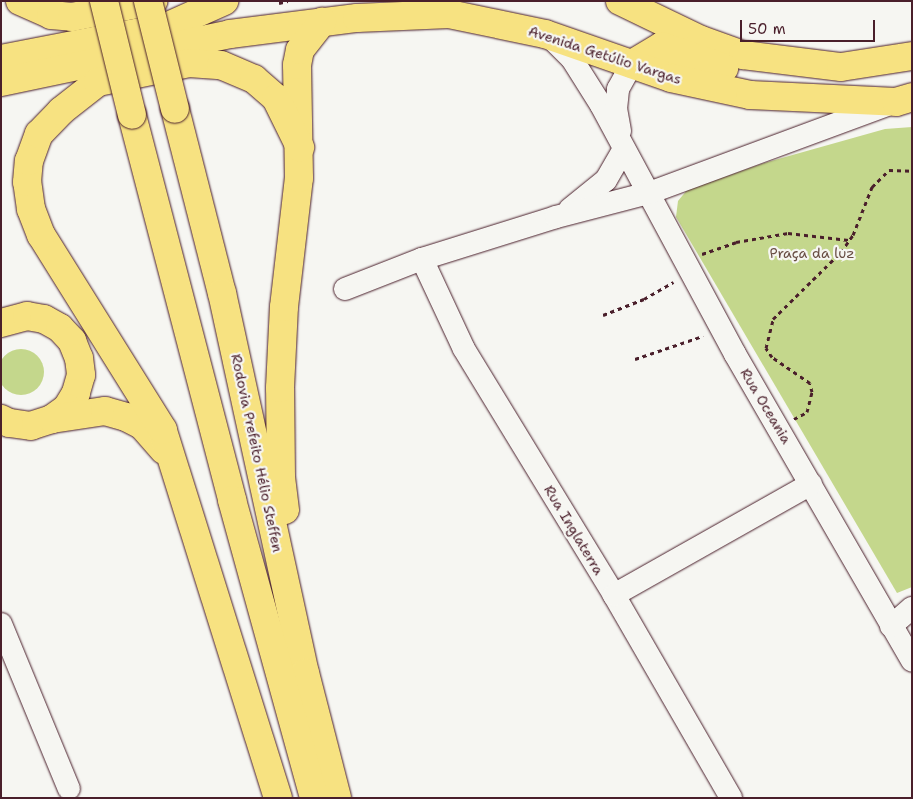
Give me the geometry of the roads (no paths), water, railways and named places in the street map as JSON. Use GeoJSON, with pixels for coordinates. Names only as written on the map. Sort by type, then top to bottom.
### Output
{"type":"FeatureCollection","features":[{"type":"Feature","properties":{"kind":"main road"},"geometry":{"type":"LineString","coordinates":[[20,1],[51,15],[72,17],[153,1]]}},
{"type":"Feature","properties":{"kind":"main road"},"geometry":{"type":"LineString","coordinates":[[104,1],[232,500],[314,798]]}},
{"type":"Feature","properties":{"kind":"main road","name":"Rodovia Prefeito Hélio Steffen"},"geometry":{"type":"LineString","coordinates":[[148,1],[222,293],[305,673],[337,798]]}},
{"type":"Feature","properties":{"kind":"main road"},"geometry":{"type":"LineString","coordinates":[[8,56],[166,27],[224,1]]}},
{"type":"Feature","properties":{"kind":"main road"},"geometry":{"type":"LineString","coordinates":[[372,17],[406,1]]}},
{"type":"Feature","properties":{"kind":"main road"},"geometry":{"type":"LineString","coordinates":[[620,1],[701,40],[743,55],[842,67]]}},
{"type":"Feature","properties":{"kind":"main road","name":"Avenida Getúlio Vargas"},"geometry":{"type":"LineString","coordinates":[[1,82],[230,34],[372,17],[449,14],[545,34],[671,78],[750,95],[904,99]]}},
{"type":"Feature","properties":{"kind":"main road"},"geometry":{"type":"LineString","coordinates":[[305,673],[281,477],[280,388],[284,307],[299,178],[300,147],[296,65],[300,50],[322,22]]}},
{"type":"Feature","properties":{"kind":"main road"},"geometry":{"type":"LineString","coordinates":[[632,64],[662,46],[724,68],[805,80],[842,67],[912,56]]}},
{"type":"Feature","properties":{"kind":"main road"},"geometry":{"type":"LineString","coordinates":[[278,798],[199,552],[180,480],[156,416],[41,235],[31,209],[27,182],[29,161],[40,134],[61,111],[98,82],[190,63],[221,65],[254,79],[276,98],[300,147]]}},
{"type":"Feature","properties":{"kind":"main road"},"geometry":{"type":"LineString","coordinates":[[1,308],[14,319],[44,319],[60,328],[72,341],[79,358],[81,375],[76,392],[66,408],[42,422],[1,439]]}},
{"type":"Feature","properties":{"kind":"main road"},"geometry":{"type":"LineString","coordinates":[[1,419],[10,423],[42,422],[105,411],[126,417],[154,437],[180,480]]}},
{"type":"Feature","properties":{"kind":"street","name":"Rua Oceania"},"geometry":{"type":"LineString","coordinates":[[545,34],[577,66],[649,193],[735,354],[779,427],[912,660]]}},
{"type":"Feature","properties":{"kind":"street","name":"Rua Oceania"},"geometry":{"type":"LineString","coordinates":[[623,150],[616,109],[618,96],[632,64]]}},
{"type":"Feature","properties":{"kind":"street","name":"Avenida Getúlio Vargas"},"geometry":{"type":"LineString","coordinates":[[344,289],[422,259],[556,217],[649,193],[904,99]]}},
{"type":"Feature","properties":{"kind":"street"},"geometry":{"type":"LineString","coordinates":[[556,217],[587,198],[606,180],[623,150]]}},
{"type":"Feature","properties":{"kind":"street","name":"Rua Inglaterra"},"geometry":{"type":"LineString","coordinates":[[422,259],[464,349],[614,595],[731,798]]}},
{"type":"Feature","properties":{"kind":"street"},"geometry":{"type":"LineString","coordinates":[[614,595],[811,484]]}},
{"type":"Feature","properties":{"kind":"street"},"geometry":{"type":"LineString","coordinates":[[891,626],[912,608]]}},
{"type":"Feature","properties":{"kind":"street"},"geometry":{"type":"LineString","coordinates":[[1,624],[69,789]]}},
{"type":"Feature","properties":{"kind":"park label","name":"Praça da luz"},"geometry":{"type":"Point","coordinates":[812,253]}}]}
